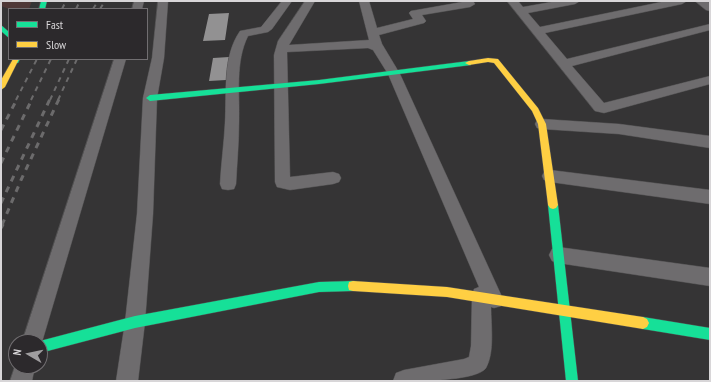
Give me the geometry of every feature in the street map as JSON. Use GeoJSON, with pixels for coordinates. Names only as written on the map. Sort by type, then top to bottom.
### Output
{"type":"FeatureCollection","features":[{"type":"Feature","properties":{"kind":"main road"},"geometry":{"type":"LineString","coordinates":[[1,27],[8,40]]}},
{"type":"Feature","properties":{"kind":"main road"},"geometry":{"type":"LineString","coordinates":[[1,87],[16,60]]}},
{"type":"Feature","properties":{"kind":"main road"},"geometry":{"type":"LineString","coordinates":[[150,98],[394,74],[494,60],[535,110],[542,124],[550,176],[572,381]]}},
{"type":"Feature","properties":{"kind":"main road"},"geometry":{"type":"LineString","coordinates":[[48,345],[135,322],[318,287],[370,286],[447,292],[710,334]]}},
{"type":"Feature","properties":{"kind":"street"},"geometry":{"type":"LineString","coordinates":[[127,381],[135,322],[145,214],[153,52],[163,1]]}},
{"type":"Feature","properties":{"kind":"street"},"geometry":{"type":"LineString","coordinates":[[228,184],[235,64],[242,36],[248,32],[264,30],[268,27],[287,1]]}},
{"type":"Feature","properties":{"kind":"street"},"geometry":{"type":"LineString","coordinates":[[310,1],[284,41],[282,50],[280,86],[282,179],[283,182],[290,184],[333,178]]}},
{"type":"Feature","properties":{"kind":"street"},"geometry":{"type":"LineString","coordinates":[[364,1],[376,46],[394,74],[487,298],[482,346],[478,363],[467,369],[404,381]]}},
{"type":"Feature","properties":{"kind":"street"},"geometry":{"type":"LineString","coordinates":[[373,33],[420,21],[415,13],[470,4],[467,1]]}},
{"type":"Feature","properties":{"kind":"street"},"geometry":{"type":"LineString","coordinates":[[512,1],[598,106],[619,129]]}},
{"type":"Feature","properties":{"kind":"street"},"geometry":{"type":"LineString","coordinates":[[521,11],[575,1]]}},
{"type":"Feature","properties":{"kind":"street"},"geometry":{"type":"LineString","coordinates":[[537,31],[682,1]]}},
{"type":"Feature","properties":{"kind":"street"},"geometry":{"type":"LineString","coordinates":[[700,1],[710,8]]}},
{"type":"Feature","properties":{"kind":"street"},"geometry":{"type":"LineString","coordinates":[[564,64],[710,26]]}},
{"type":"Feature","properties":{"kind":"street"},"geometry":{"type":"LineString","coordinates":[[282,50],[369,44],[376,46]]}},
{"type":"Feature","properties":{"kind":"street"},"geometry":{"type":"LineString","coordinates":[[34,334],[120,60]]}},
{"type":"Feature","properties":{"kind":"street"},"geometry":{"type":"LineString","coordinates":[[598,106],[604,108],[710,80]]}},
{"type":"Feature","properties":{"kind":"street"},"geometry":{"type":"LineString","coordinates":[[542,124],[619,129],[710,142]]}},
{"type":"Feature","properties":{"kind":"street"},"geometry":{"type":"LineString","coordinates":[[550,176],[710,197]]}},
{"type":"Feature","properties":{"kind":"street"},"geometry":{"type":"LineString","coordinates":[[558,255],[710,277]]}},
{"type":"Feature","properties":{"kind":"shaded area"},"geometry":{"type":"Polygon","coordinates":[[[1,1],[32,1],[29,8],[8,9],[1,6],[1,1]]]}},
{"type":"Feature","properties":{"kind":"building"},"geometry":{"type":"Polygon","coordinates":[[[229,13],[225,40],[203,41],[209,14],[229,13]]]}},
{"type":"Feature","properties":{"kind":"building"},"geometry":{"type":"Polygon","coordinates":[[[229,57],[226,80],[209,81],[213,58],[229,57]]]}},
{"type":"Feature","properties":{"kind":"railway"},"geometry":{"type":"LineString","coordinates":[[62,8],[66,1]]}},
{"type":"Feature","properties":{"kind":"railway"},"geometry":{"type":"LineString","coordinates":[[76,8],[80,1]]}},
{"type":"Feature","properties":{"kind":"railway"},"geometry":{"type":"LineString","coordinates":[[94,8],[98,1]]}},
{"type":"Feature","properties":{"kind":"railway"},"geometry":{"type":"LineString","coordinates":[[101,8],[105,1]]}},
{"type":"Feature","properties":{"kind":"railway"},"geometry":{"type":"LineString","coordinates":[[16,100],[36,60]]}},
{"type":"Feature","properties":{"kind":"railway"},"geometry":{"type":"LineString","coordinates":[[31,100],[51,60]]}},
{"type":"Feature","properties":{"kind":"railway"},"geometry":{"type":"LineString","coordinates":[[50,100],[69,60]]}},
{"type":"Feature","properties":{"kind":"railway"},"geometry":{"type":"LineString","coordinates":[[58,100],[77,60]]}},
{"type":"Feature","properties":{"kind":"railway"},"geometry":{"type":"LineString","coordinates":[[1,130],[17,99]]}},
{"type":"Feature","properties":{"kind":"railway"},"geometry":{"type":"LineString","coordinates":[[1,163],[32,99]]}},
{"type":"Feature","properties":{"kind":"railway"},"geometry":{"type":"LineString","coordinates":[[1,203],[50,99]]}},
{"type":"Feature","properties":{"kind":"railway"},"geometry":{"type":"LineString","coordinates":[[2,225],[21,180],[59,99]]}},
{"type":"Feature","properties":{"kind":"railway"},"geometry":{"type":"LineString","coordinates":[[1,228],[3,224]]}},
{"type":"Feature","properties":{"kind":"traffic: fast"},"geometry":{"type":"LineString","coordinates":[[42,8],[44,1]]}},
{"type":"Feature","properties":{"kind":"traffic: fast"},"geometry":{"type":"LineString","coordinates":[[1,27],[8,35]]}},
{"type":"Feature","properties":{"kind":"traffic: fast"},"geometry":{"type":"LineString","coordinates":[[150,98],[319,82],[469,63]]}},
{"type":"Feature","properties":{"kind":"traffic: fast"},"geometry":{"type":"LineString","coordinates":[[553,205],[572,381]]}},
{"type":"Feature","properties":{"kind":"traffic: fast"},"geometry":{"type":"LineString","coordinates":[[48,345],[135,322],[319,287],[353,286]]}},
{"type":"Feature","properties":{"kind":"traffic: fast"},"geometry":{"type":"LineString","coordinates":[[643,323],[710,334]]}},
{"type":"Feature","properties":{"kind":"traffic: slow"},"geometry":{"type":"LineString","coordinates":[[1,87],[15,60]]}},
{"type":"Feature","properties":{"kind":"traffic: slow"},"geometry":{"type":"LineString","coordinates":[[469,63],[488,60],[496,61],[535,110],[542,124],[553,205]]}},
{"type":"Feature","properties":{"kind":"traffic: slow"},"geometry":{"type":"LineString","coordinates":[[353,286],[447,292],[643,323]]}}]}
